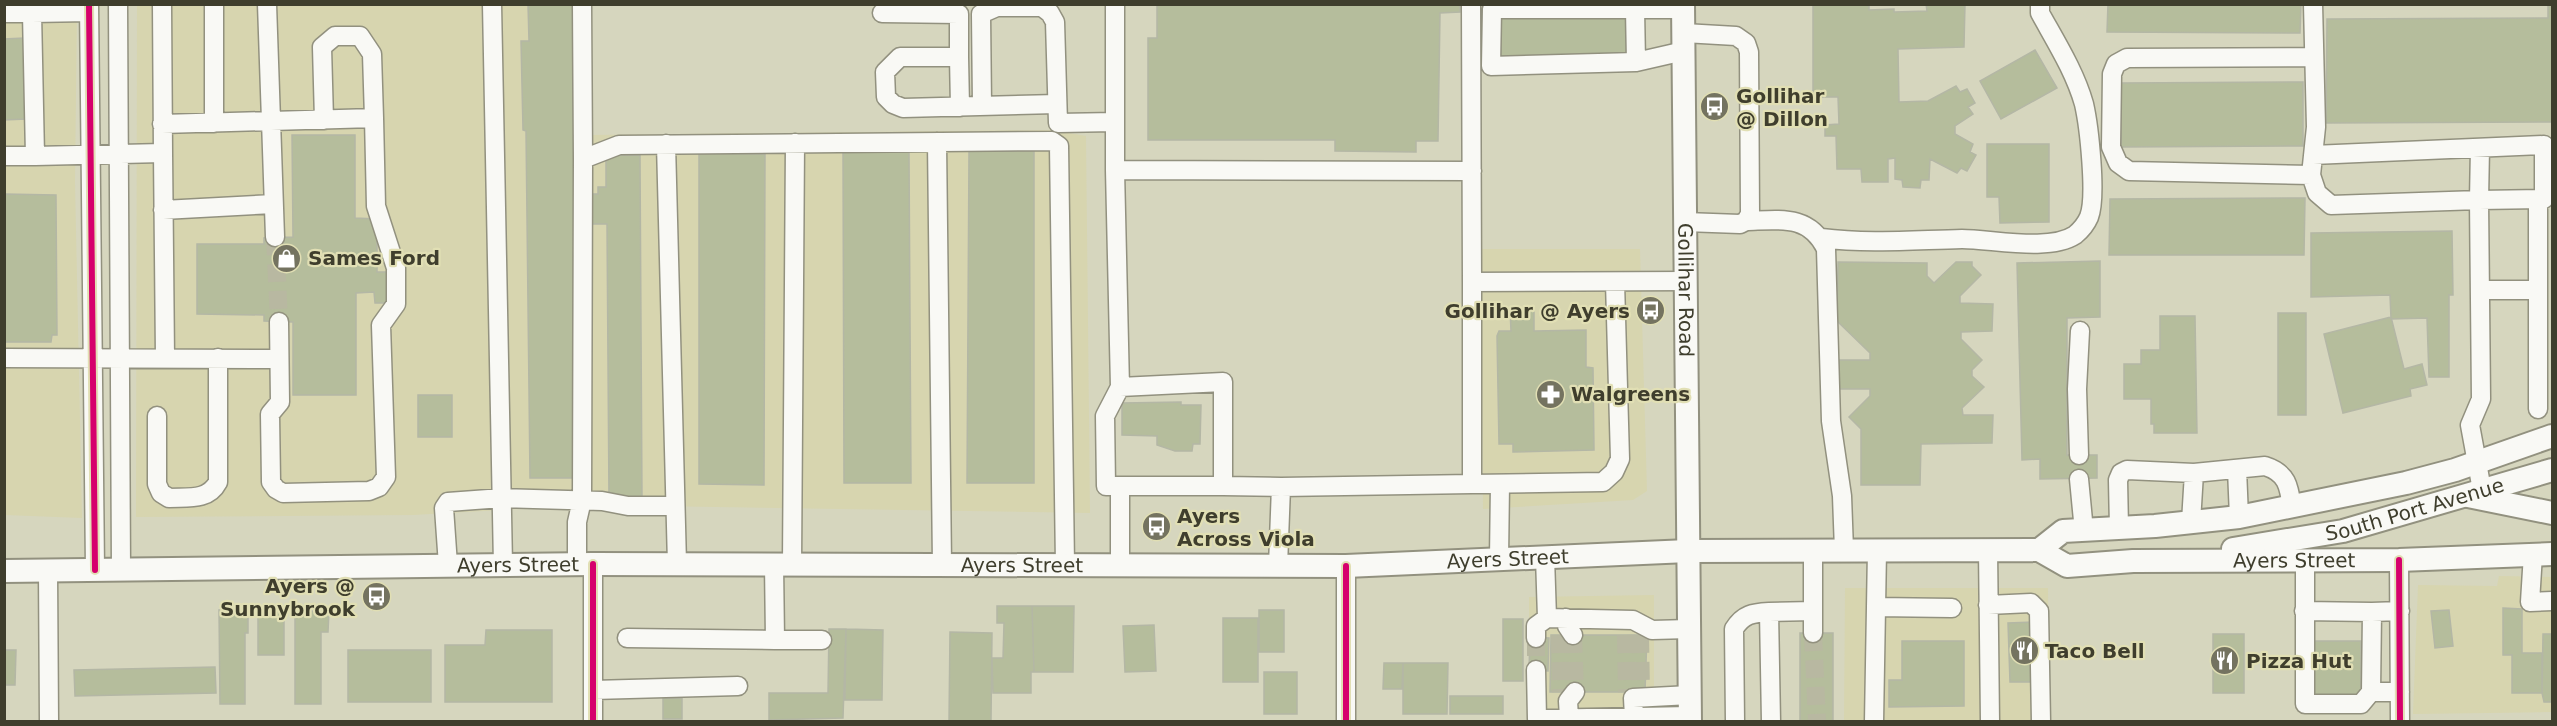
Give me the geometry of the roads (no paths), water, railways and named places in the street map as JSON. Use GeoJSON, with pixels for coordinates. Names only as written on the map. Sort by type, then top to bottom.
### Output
{"type":"FeatureCollection","features":[{"type":"Feature","properties":{"kind":"main road","name":"Gollihar Road"},"geometry":{"type":"LineString","coordinates":[[1683,7],[1690,711]]}},
{"type":"Feature","properties":{"kind":"main road","name":"South Port Avenue"},"geometry":{"type":"LineString","coordinates":[[2292,507],[2455,470],[2553,436]]}},
{"type":"Feature","properties":{"kind":"main road","name":"South Port Avenue"},"geometry":{"type":"LineString","coordinates":[[2133,561],[2271,544],[2343,531],[2553,470]]}},
{"type":"Feature","properties":{"kind":"main road"},"geometry":{"type":"LineString","coordinates":[[2473,492],[2553,513]]}},
{"type":"Feature","properties":{"kind":"main road"},"geometry":{"type":"LineString","coordinates":[[2039,550],[2063,531],[2191,522],[2238,517],[2292,507]]}},
{"type":"Feature","properties":{"kind":"main road","name":"Ayers Street"},"geometry":{"type":"LineString","coordinates":[[4,571],[585,564],[1346,566],[1688,551],[1813,550],[2039,550],[2067,566],[2133,561],[2399,560],[2543,554]]}},
{"type":"Feature","properties":{"kind":"street"},"geometry":{"type":"LineString","coordinates":[[118,4],[121,570]]}},
{"type":"Feature","properties":{"kind":"street"},"geometry":{"type":"LineString","coordinates":[[162,4],[165,358]]}},
{"type":"Feature","properties":{"kind":"street"},"geometry":{"type":"LineString","coordinates":[[213,4],[213,123]]}},
{"type":"Feature","properties":{"kind":"street"},"geometry":{"type":"LineString","coordinates":[[267,4],[275,237]]}},
{"type":"Feature","properties":{"kind":"street"},"geometry":{"type":"LineString","coordinates":[[492,4],[503,565]]}},
{"type":"Feature","properties":{"kind":"street"},"geometry":{"type":"LineString","coordinates":[[582,4],[582,500],[578,522],[585,564],[593,722]]}},
{"type":"Feature","properties":{"kind":"street"},"geometry":{"type":"LineString","coordinates":[[1115,4],[1115,170],[1120,387],[1105,416],[1106,486],[1281,487],[1603,482],[1614,472],[1620,459],[1616,282]]}},
{"type":"Feature","properties":{"kind":"street"},"geometry":{"type":"LineString","coordinates":[[1471,4],[1472,484]]}},
{"type":"Feature","properties":{"kind":"street"},"geometry":{"type":"LineString","coordinates":[[1821,238],[1892,243],[1965,239],[2050,242],[2074,235],[2085,224],[2090,215],[2091,194],[2090,142],[2084,103],[2071,71],[2040,13],[2040,4]]}},
{"type":"Feature","properties":{"kind":"street"},"geometry":{"type":"LineString","coordinates":[[2313,4],[2316,127],[2313,154],[2311,175],[2317,194],[2331,205],[2544,199],[2544,145],[2313,154]]}},
{"type":"Feature","properties":{"kind":"street"},"geometry":{"type":"LineString","coordinates":[[882,13],[981,14],[997,7],[1042,7],[1050,13],[1055,22],[1058,123],[1115,122]]}},
{"type":"Feature","properties":{"kind":"street"},"geometry":{"type":"LineString","coordinates":[[1683,7],[1492,9],[1491,66],[1636,62],[1684,42],[1736,36],[1746,43],[1749,52],[1750,214],[1746,221]]}},
{"type":"Feature","properties":{"kind":"street"},"geometry":{"type":"LineString","coordinates":[[4,13],[89,8],[94,570]]}},
{"type":"Feature","properties":{"kind":"street"},"geometry":{"type":"LineString","coordinates":[[1635,9],[1636,62]]}},
{"type":"Feature","properties":{"kind":"street"},"geometry":{"type":"LineString","coordinates":[[32,13],[35,156]]}},
{"type":"Feature","properties":{"kind":"street"},"geometry":{"type":"LineString","coordinates":[[959,14],[960,107]]}},
{"type":"Feature","properties":{"kind":"street"},"geometry":{"type":"LineString","coordinates":[[981,14],[982,106]]}},
{"type":"Feature","properties":{"kind":"street"},"geometry":{"type":"LineString","coordinates":[[279,322],[280,402],[270,414],[271,482],[283,493],[369,491],[379,487],[386,477],[381,325],[396,304],[396,268],[376,206],[372,54],[360,36],[335,36],[322,47],[324,120]]}},
{"type":"Feature","properties":{"kind":"street"},"geometry":{"type":"LineString","coordinates":[[959,57],[900,57],[885,72],[886,97],[893,105],[903,108],[1057,104]]}},
{"type":"Feature","properties":{"kind":"street"},"geometry":{"type":"LineString","coordinates":[[2311,175],[2129,171],[2118,164],[2111,147],[2112,74],[2116,64],[2127,58],[2313,57]]}},
{"type":"Feature","properties":{"kind":"street"},"geometry":{"type":"LineString","coordinates":[[162,124],[374,118]]}},
{"type":"Feature","properties":{"kind":"street"},"geometry":{"type":"LineString","coordinates":[[583,159],[619,145],[1052,141],[1059,146],[1065,565]]}},
{"type":"Feature","properties":{"kind":"street"},"geometry":{"type":"LineString","coordinates":[[937,142],[942,565]]}},
{"type":"Feature","properties":{"kind":"street"},"geometry":{"type":"LineString","coordinates":[[775,640],[783,564],[795,143]]}},
{"type":"Feature","properties":{"kind":"street"},"geometry":{"type":"LineString","coordinates":[[666,144],[677,564]]}},
{"type":"Feature","properties":{"kind":"street"},"geometry":{"type":"LineString","coordinates":[[2473,492],[2477,462],[2469,425],[2481,399],[2480,148]]}},
{"type":"Feature","properties":{"kind":"street"},"geometry":{"type":"LineString","coordinates":[[4,156],[163,153]]}},
{"type":"Feature","properties":{"kind":"street"},"geometry":{"type":"LineString","coordinates":[[1115,170],[1472,171]]}},
{"type":"Feature","properties":{"kind":"street"},"geometry":{"type":"LineString","coordinates":[[2538,199],[2538,409]]}},
{"type":"Feature","properties":{"kind":"street"},"geometry":{"type":"LineString","coordinates":[[163,210],[273,204]]}},
{"type":"Feature","properties":{"kind":"street"},"geometry":{"type":"LineString","coordinates":[[1685,222],[1740,224],[1746,221],[1792,220],[1809,228],[1821,238],[1826,249],[1831,421],[1842,496],[1844,550]]}},
{"type":"Feature","properties":{"kind":"street"},"geometry":{"type":"LineString","coordinates":[[1472,282],[1686,281]]}},
{"type":"Feature","properties":{"kind":"street"},"geometry":{"type":"LineString","coordinates":[[2480,290],[2538,290]]}},
{"type":"Feature","properties":{"kind":"street"},"geometry":{"type":"LineString","coordinates":[[2079,455],[2080,331]]}},
{"type":"Feature","properties":{"kind":"street"},"geometry":{"type":"LineString","coordinates":[[4,358],[278,359]]}},
{"type":"Feature","properties":{"kind":"street"},"geometry":{"type":"LineString","coordinates":[[157,416],[157,484],[161,492],[169,498],[206,496],[213,492],[219,482],[218,358]]}},
{"type":"Feature","properties":{"kind":"street"},"geometry":{"type":"LineString","coordinates":[[1120,387],[1223,382],[1223,486]]}},
{"type":"Feature","properties":{"kind":"street"},"geometry":{"type":"LineString","coordinates":[[2120,528],[2118,480],[2121,473],[2127,470],[2194,473],[2265,466],[2284,476],[2289,486],[2292,507]]}},
{"type":"Feature","properties":{"kind":"street"},"geometry":{"type":"LineString","coordinates":[[2237,469],[2238,517]]}},
{"type":"Feature","properties":{"kind":"street"},"geometry":{"type":"LineString","coordinates":[[2191,522],[2194,473]]}},
{"type":"Feature","properties":{"kind":"street"},"geometry":{"type":"LineString","coordinates":[[2079,479],[2084,531]]}},
{"type":"Feature","properties":{"kind":"street"},"geometry":{"type":"LineString","coordinates":[[1499,559],[1500,484]]}},
{"type":"Feature","properties":{"kind":"street"},"geometry":{"type":"LineString","coordinates":[[1120,486],[1120,565]]}},
{"type":"Feature","properties":{"kind":"street"},"geometry":{"type":"LineString","coordinates":[[1278,566],[1281,487]]}},
{"type":"Feature","properties":{"kind":"street"},"geometry":{"type":"LineString","coordinates":[[448,566],[445,504],[502,498],[602,501],[628,506],[675,506]]}},
{"type":"Feature","properties":{"kind":"street"},"geometry":{"type":"LineString","coordinates":[[1988,549],[1990,722]]}},
{"type":"Feature","properties":{"kind":"street"},"geometry":{"type":"LineString","coordinates":[[1813,550],[1814,633]]}},
{"type":"Feature","properties":{"kind":"street"},"geometry":{"type":"LineString","coordinates":[[1874,722],[1877,550]]}},
{"type":"Feature","properties":{"kind":"street"},"geometry":{"type":"LineString","coordinates":[[2543,554],[2530,602],[2553,602]]}},
{"type":"Feature","properties":{"kind":"street"},"geometry":{"type":"LineString","coordinates":[[1545,557],[1547,618]]}},
{"type":"Feature","properties":{"kind":"street"},"geometry":{"type":"LineString","coordinates":[[2305,560],[2305,704],[2361,704],[2371,693],[2372,612]]}},
{"type":"Feature","properties":{"kind":"street"},"geometry":{"type":"LineString","coordinates":[[2399,560],[2400,722]]}},
{"type":"Feature","properties":{"kind":"street"},"geometry":{"type":"LineString","coordinates":[[1346,566],[1346,722]]}},
{"type":"Feature","properties":{"kind":"street"},"geometry":{"type":"LineString","coordinates":[[48,571],[49,722]]}},
{"type":"Feature","properties":{"kind":"street"},"geometry":{"type":"LineString","coordinates":[[1988,605],[2031,603],[2038,611],[2042,722]]}},
{"type":"Feature","properties":{"kind":"street"},"geometry":{"type":"LineString","coordinates":[[1876,607],[1953,608]]}},
{"type":"Feature","properties":{"kind":"street"},"geometry":{"type":"LineString","coordinates":[[1735,722],[1734,629],[1740,619],[1751,614],[1769,612],[1813,611]]}},
{"type":"Feature","properties":{"kind":"street"},"geometry":{"type":"LineString","coordinates":[[2304,611],[2400,611]]}},
{"type":"Feature","properties":{"kind":"street"},"geometry":{"type":"LineString","coordinates":[[1769,612],[1771,722]]}},
{"type":"Feature","properties":{"kind":"street"},"geometry":{"type":"LineString","coordinates":[[1547,618],[1567,628],[1689,629]]}},
{"type":"Feature","properties":{"kind":"street"},"geometry":{"type":"LineString","coordinates":[[1536,638],[1536,626],[1547,618]]}},
{"type":"Feature","properties":{"kind":"street"},"geometry":{"type":"LineString","coordinates":[[627,638],[822,640]]}},
{"type":"Feature","properties":{"kind":"street"},"geometry":{"type":"LineString","coordinates":[[1536,670],[1537,719],[1568,701],[1634,717],[1690,711]]}},
{"type":"Feature","properties":{"kind":"street"},"geometry":{"type":"LineString","coordinates":[[593,690],[738,686]]}},
{"type":"Feature","properties":{"kind":"street"},"geometry":{"type":"LineString","coordinates":[[2371,693],[2400,692]]}},
{"type":"Feature","properties":{"kind":"street"},"geometry":{"type":"LineString","coordinates":[[1634,717],[1634,694],[1690,711]]}},
{"type":"Feature","properties":{"kind":"tunnel"},"geometry":{"type":"LineString","coordinates":[[275,237],[279,322]]}},
{"type":"Feature","properties":{"kind":"tunnel"},"geometry":{"type":"LineString","coordinates":[[1813,633],[1817,722]]}},
{"type":"Feature","properties":{"kind":"tunnel"},"geometry":{"type":"LineString","coordinates":[[1560,635],[1561,692]]}},
{"type":"Feature","properties":{"kind":"tunnel"},"geometry":{"type":"LineString","coordinates":[[1573,635],[1575,692]]}},
{"type":"Feature","properties":{"kind":"tunnel"},"geometry":{"type":"LineString","coordinates":[[1626,635],[1627,692]]}},
{"type":"Feature","properties":{"kind":"tunnel"},"geometry":{"type":"LineString","coordinates":[[1640,635],[1641,692]]}},
{"type":"Feature","properties":{"kind":"tunnel"},"geometry":{"type":"LineString","coordinates":[[1536,638],[1536,670]]}},
{"type":"Feature","properties":{"kind":"place","name":"Gollihar @ Dillon"},"geometry":{"type":"Point","coordinates":[1715,107]}},
{"type":"Feature","properties":{"kind":"place","name":"Sames Ford"},"geometry":{"type":"Point","coordinates":[287,258]}},
{"type":"Feature","properties":{"kind":"place","name":"Gollihar @ Ayers"},"geometry":{"type":"Point","coordinates":[1651,311]}},
{"type":"Feature","properties":{"kind":"place","name":"Walgreens"},"geometry":{"type":"Point","coordinates":[1550,394]}},
{"type":"Feature","properties":{"kind":"place","name":"Ayers Across Viola"},"geometry":{"type":"Point","coordinates":[1156,527]}},
{"type":"Feature","properties":{"kind":"place","name":"Ayers @ Sunnybrook"},"geometry":{"type":"Point","coordinates":[376,597]}},
{"type":"Feature","properties":{"kind":"place","name":"Taco Bell"},"geometry":{"type":"Point","coordinates":[2024,651]}},
{"type":"Feature","properties":{"kind":"place","name":"Pizza Hut"},"geometry":{"type":"Point","coordinates":[2225,661]}}]}
